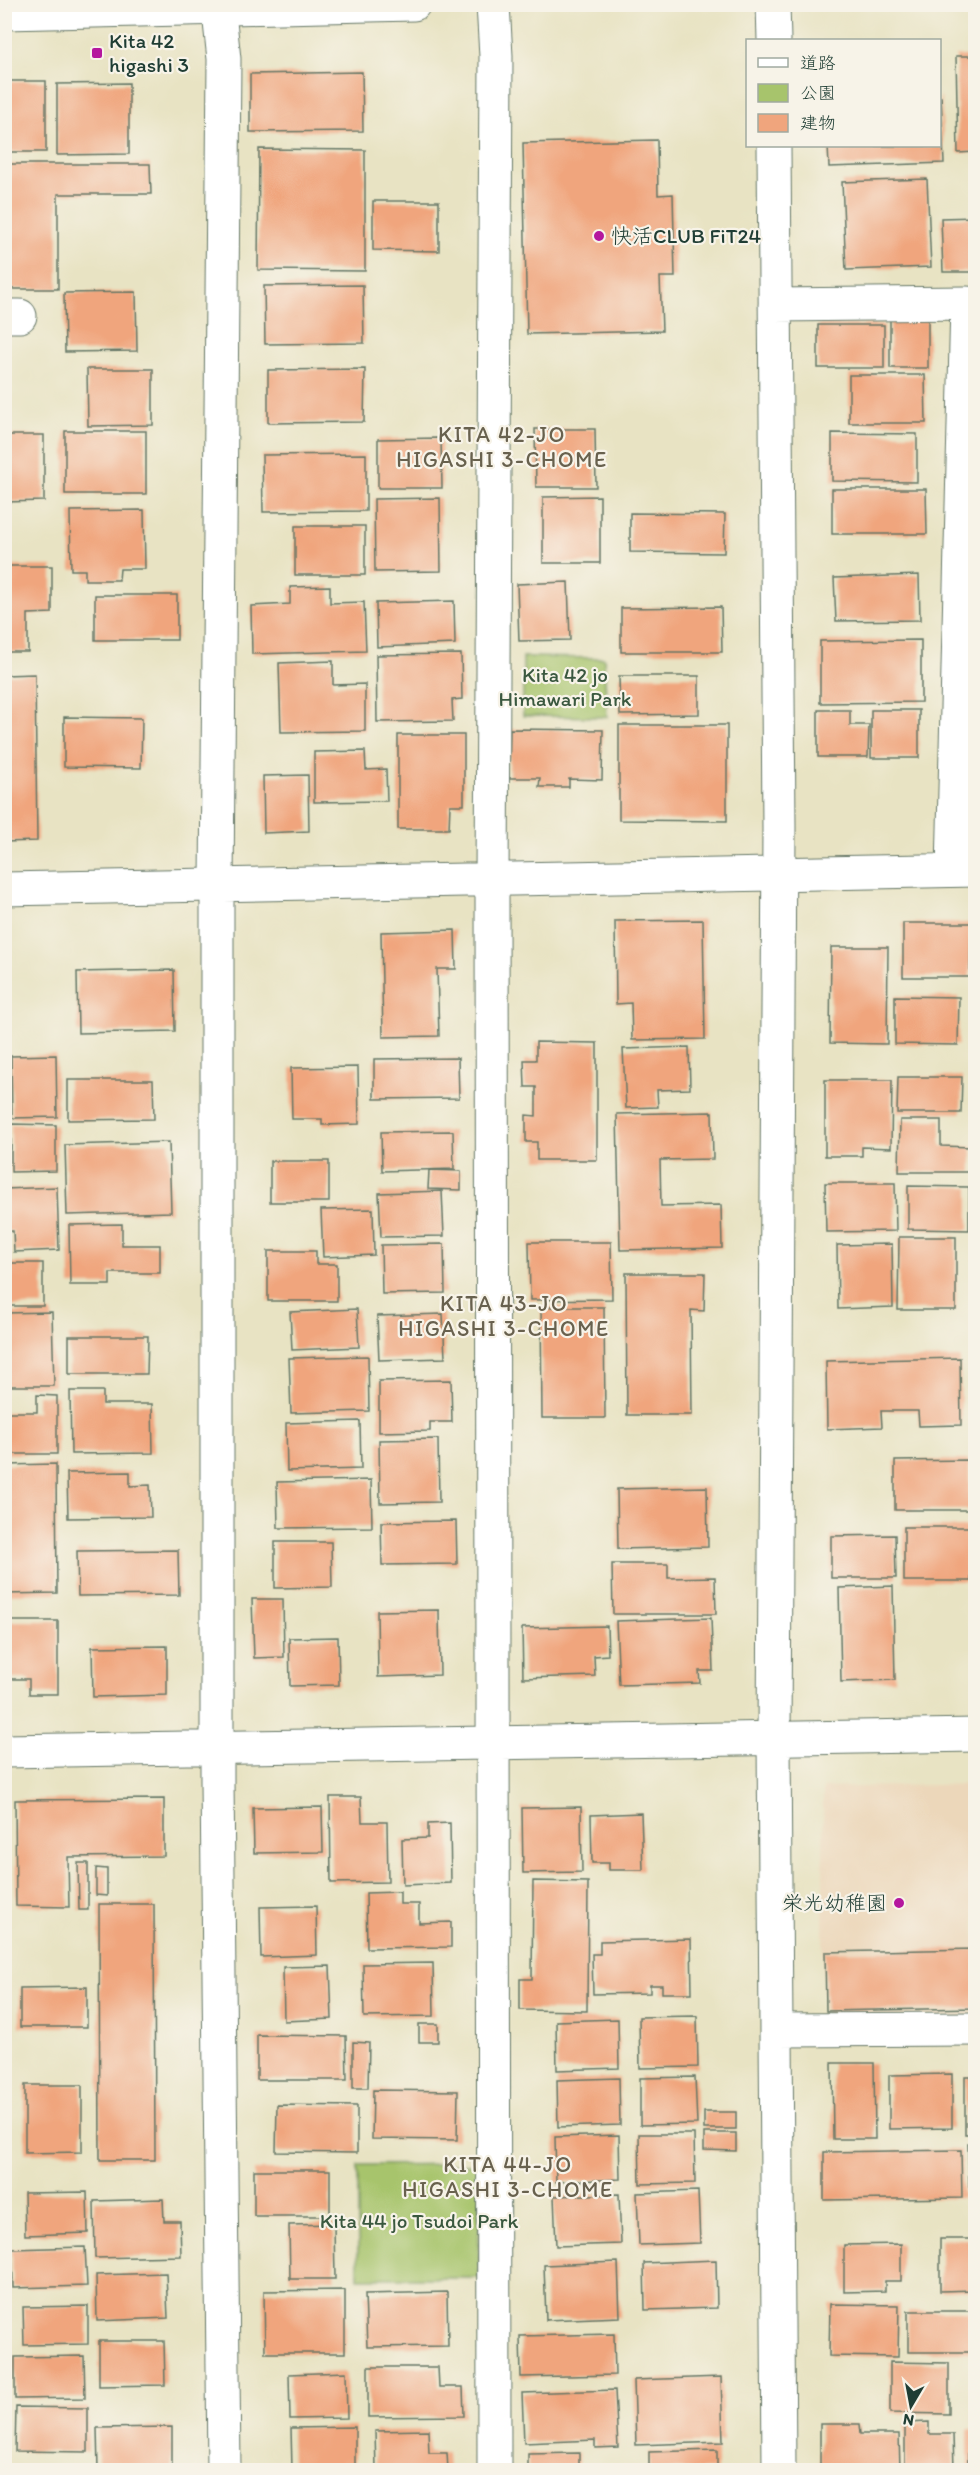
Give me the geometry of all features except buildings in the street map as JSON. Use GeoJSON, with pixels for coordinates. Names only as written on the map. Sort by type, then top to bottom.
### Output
{"type":"FeatureCollection","features":[{"type":"Feature","properties":{"kind":"street"},"geometry":{"type":"LineString","coordinates":[[4,13],[414,4]]}},
{"type":"Feature","properties":{"kind":"street"},"geometry":{"type":"LineString","coordinates":[[493,4],[496,56],[492,880],[494,2470]]}},
{"type":"Feature","properties":{"kind":"street"},"geometry":{"type":"LineString","coordinates":[[773,4],[774,39]]}},
{"type":"Feature","properties":{"kind":"street"},"geometry":{"type":"LineString","coordinates":[[218,7],[224,71],[217,885],[217,1748],[224,2470]]}},
{"type":"Feature","properties":{"kind":"street"},"geometry":{"type":"LineString","coordinates":[[774,147],[779,874],[774,1738],[779,2470]]}},
{"type":"Feature","properties":{"kind":"street"},"geometry":{"type":"LineString","coordinates":[[4,889],[964,870],[967,303],[775,305]]}},
{"type":"Feature","properties":{"kind":"street"},"geometry":{"type":"LineString","coordinates":[[4,1751],[975,1735]]}},
{"type":"Feature","properties":{"kind":"street"},"geometry":{"type":"LineString","coordinates":[[777,2030],[975,2029]]}},
{"type":"Feature","properties":{"kind":"shaded area","name":"栄光幼稚園"},"geometry":{"type":"Polygon","coordinates":[[[975,1784],[975,2018],[823,2019],[823,1788],[975,1784]]]}},
{"type":"Feature","properties":{"kind":"green space","name":"Kita 42 jo Himawari Park"},"geometry":{"type":"Polygon","coordinates":[[[523,657],[604,658],[607,717],[523,716],[523,657]]]}},
{"type":"Feature","properties":{"kind":"green space","name":"Kita 44 jo Tsudoi Park"},"geometry":{"type":"Polygon","coordinates":[[[479,2164],[479,2278],[358,2278],[358,2165],[479,2164]]]}},
{"type":"Feature","properties":{"kind":"place","name":"Kita 42 higashi 3"},"geometry":{"type":"Point","coordinates":[97,53]}},
{"type":"Feature","properties":{"kind":"place","name":"快活CLUB FiT24"},"geometry":{"type":"Point","coordinates":[599,236]}},
{"type":"Feature","properties":{"kind":"place","name":"栄光幼稚園"},"geometry":{"type":"Point","coordinates":[899,1903]}},
{"type":"Feature","properties":{"kind":"district","name":"KITA 42-JO HIGASHI 3-CHOME"},"geometry":{"type":"Point","coordinates":[502,446]}},
{"type":"Feature","properties":{"kind":"district","name":"KITA 43-JO HIGASHI 3-CHOME"},"geometry":{"type":"Point","coordinates":[504,1316]}},
{"type":"Feature","properties":{"kind":"district","name":"KITA 44-JO HIGASHI 3-CHOME"},"geometry":{"type":"Point","coordinates":[508,2176]}}]}
